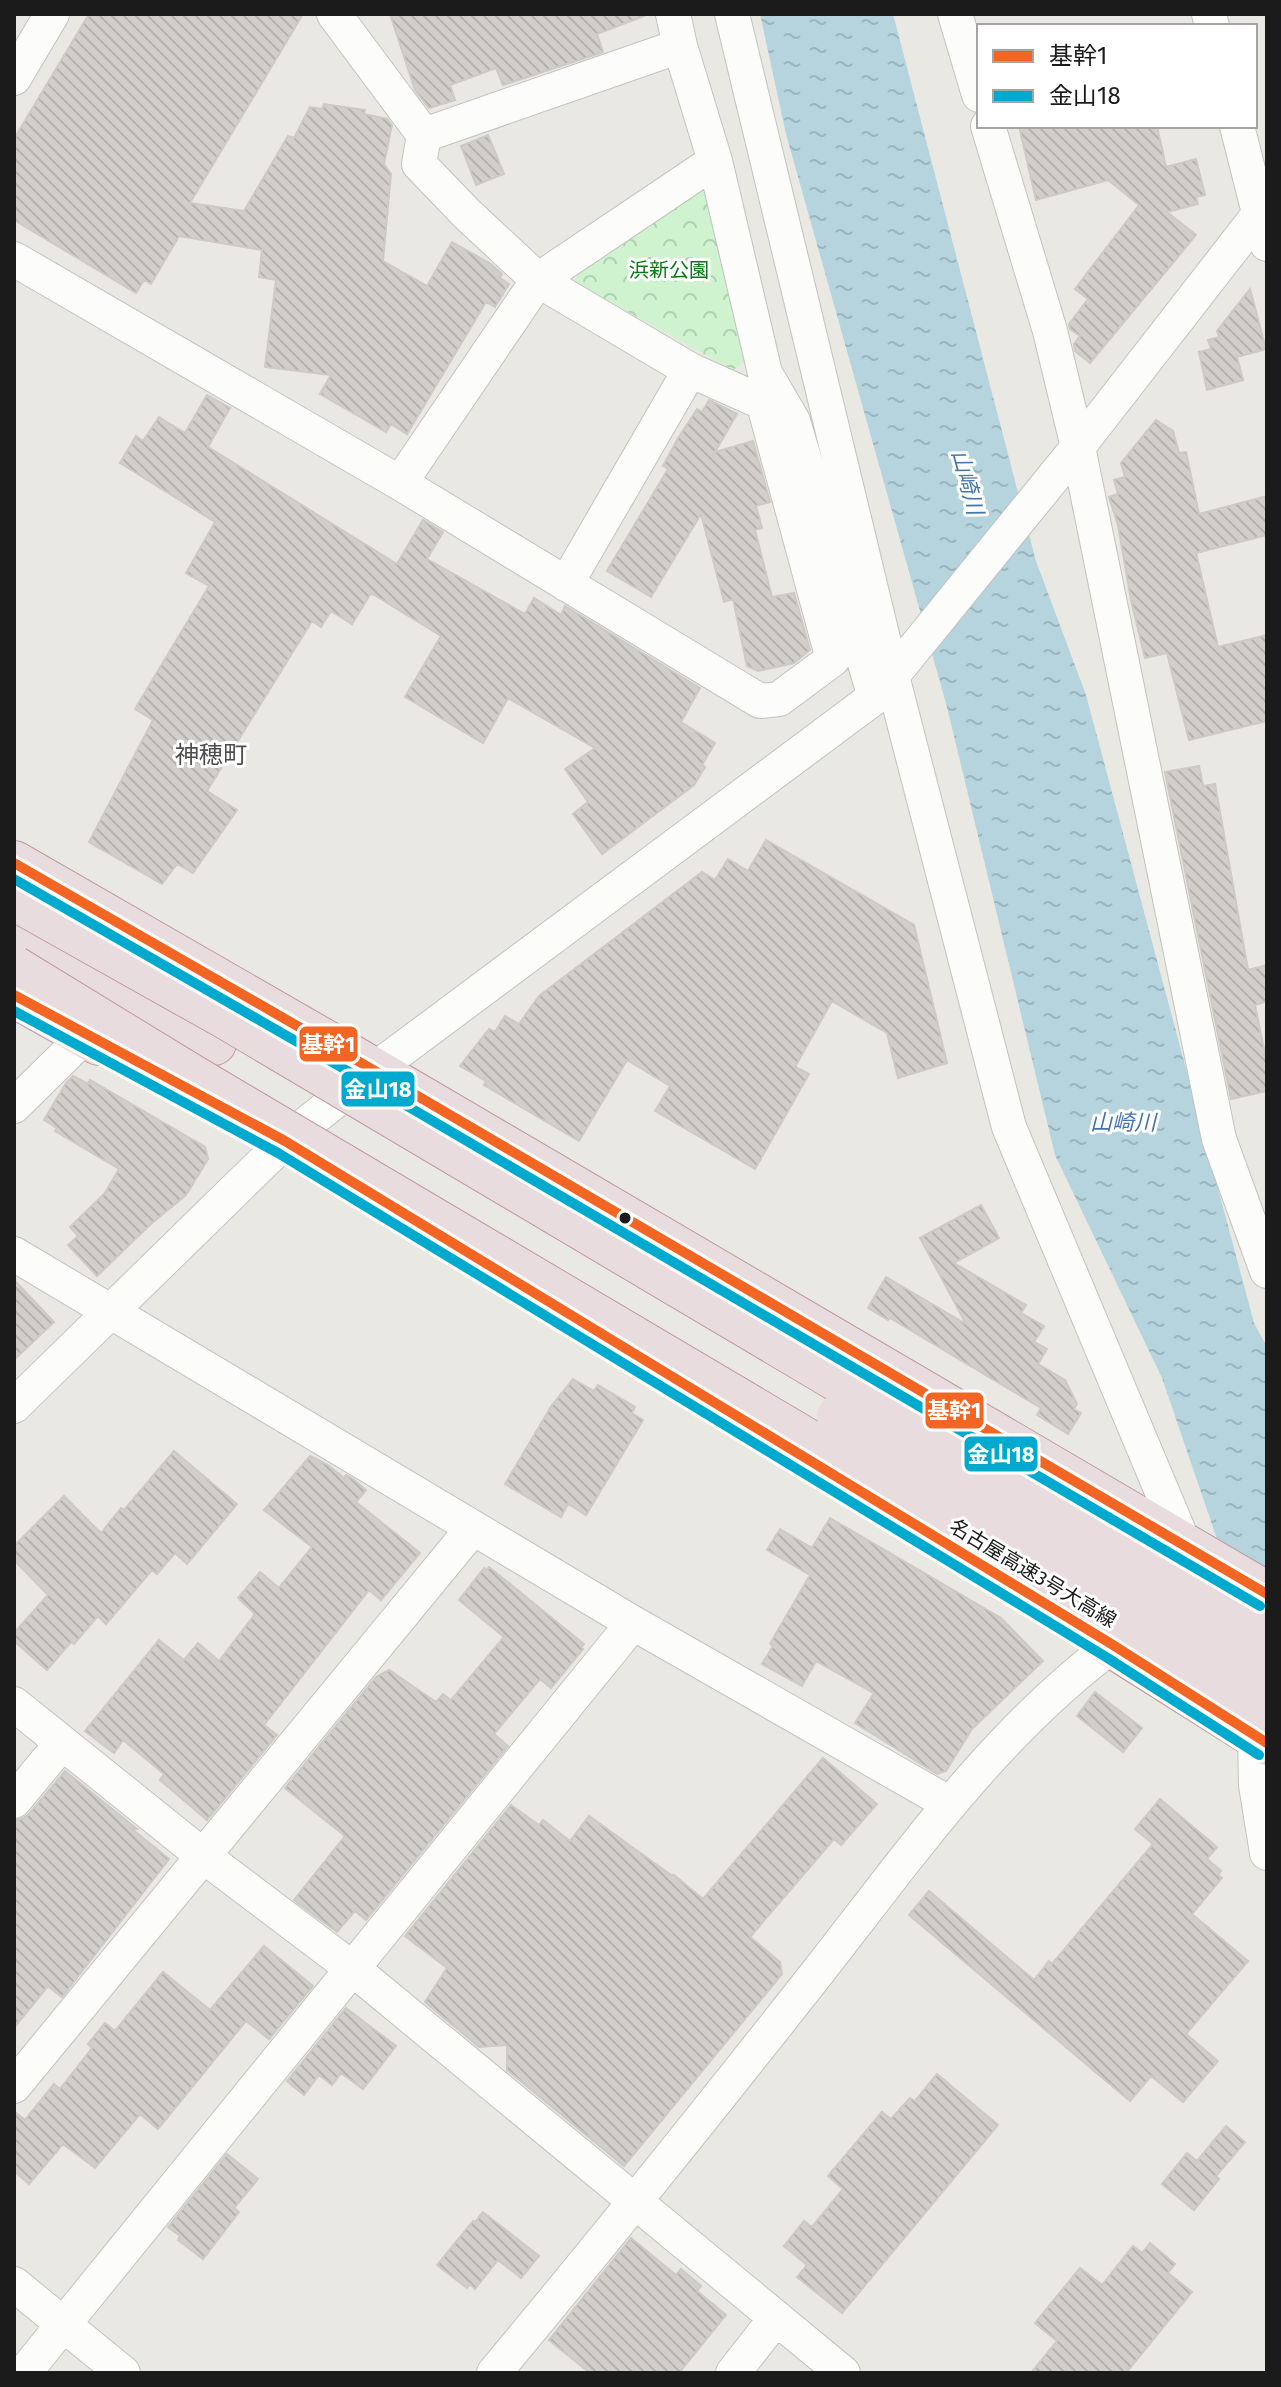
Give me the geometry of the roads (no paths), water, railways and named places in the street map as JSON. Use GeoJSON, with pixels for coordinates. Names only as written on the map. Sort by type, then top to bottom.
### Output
{"type":"FeatureCollection","features":[{"type":"Feature","properties":{"kind":"highway"},"geometry":{"type":"LineString","coordinates":[[14,863],[374,1070],[1267,1594]]}},
{"type":"Feature","properties":{"kind":"highway"},"geometry":{"type":"LineString","coordinates":[[14,898],[228,1018],[1267,1634]]}},
{"type":"Feature","properties":{"kind":"highway"},"geometry":{"type":"LineString","coordinates":[[14,931],[214,1043],[573,1255],[1267,1677]]}},
{"type":"Feature","properties":{"kind":"highway","name":"名古屋高速3号大高線"},"geometry":{"type":"LineString","coordinates":[[14,968],[1263,1731]]}},
{"type":"Feature","properties":{"kind":"highway"},"geometry":{"type":"LineString","coordinates":[[14,995],[85,1036],[285,1141],[1113,1645],[1263,1731]]}},
{"type":"Feature","properties":{"kind":"street"},"geometry":{"type":"LineString","coordinates":[[14,78],[52,14]]}},
{"type":"Feature","properties":{"kind":"street"},"geometry":{"type":"LineString","coordinates":[[334,14],[424,135],[419,164],[538,280],[690,370],[777,410]]}},
{"type":"Feature","properties":{"kind":"street"},"geometry":{"type":"LineString","coordinates":[[732,14],[890,679],[1009,1127],[1198,1552]]}},
{"type":"Feature","properties":{"kind":"street"},"geometry":{"type":"LineString","coordinates":[[955,14],[977,88]]}},
{"type":"Feature","properties":{"kind":"street"},"geometry":{"type":"LineString","coordinates":[[424,135],[676,30],[715,161],[765,373],[777,410],[890,679]]}},
{"type":"Feature","properties":{"kind":"street"},"geometry":{"type":"LineString","coordinates":[[989,128],[1050,331],[1073,453],[1219,1139],[1267,1271]]}},
{"type":"Feature","properties":{"kind":"street"},"geometry":{"type":"LineString","coordinates":[[14,1406],[285,1141],[374,1070],[890,679],[1264,221],[1238,128]]}},
{"type":"Feature","properties":{"kind":"street"},"geometry":{"type":"LineString","coordinates":[[400,483],[538,280],[715,161]]}},
{"type":"Feature","properties":{"kind":"street"},"geometry":{"type":"LineString","coordinates":[[14,259],[400,483],[760,701],[779,699],[833,659],[777,410]]}},
{"type":"Feature","properties":{"kind":"street"},"geometry":{"type":"LineString","coordinates":[[566,584],[690,370]]}},
{"type":"Feature","properties":{"kind":"street"},"geometry":{"type":"LineString","coordinates":[[14,1106],[85,1036]]}},
{"type":"Feature","properties":{"kind":"street"},"geometry":{"type":"LineString","coordinates":[[14,1254],[633,1623],[950,1804]]}},
{"type":"Feature","properties":{"kind":"street"},"geometry":{"type":"LineString","coordinates":[[14,2086],[473,1528]]}},
{"type":"Feature","properties":{"kind":"street"},"geometry":{"type":"LineString","coordinates":[[24,2373],[633,1623]]}},
{"type":"Feature","properties":{"kind":"street"},"geometry":{"type":"LineString","coordinates":[[494,2373],[636,2203],[950,1804],[1017,1728],[1067,1680],[1113,1645]]}},
{"type":"Feature","properties":{"kind":"street"},"geometry":{"type":"LineString","coordinates":[[14,1704],[202,1855],[353,1969],[843,2373]]}},
{"type":"Feature","properties":{"kind":"street"},"geometry":{"type":"LineString","coordinates":[[1263,1731],[1256,1785],[1267,1853]]}},
{"type":"Feature","properties":{"kind":"street"},"geometry":{"type":"LineString","coordinates":[[14,1801],[62,1743]]}},
{"type":"Feature","properties":{"kind":"street"},"geometry":{"type":"LineString","coordinates":[[14,2284],[123,2373]]}},
{"type":"Feature","properties":{"kind":"street"},"geometry":{"type":"LineString","coordinates":[[733,2373],[776,2318]]}},
{"type":"Feature","properties":{"kind":"water","name":"山崎川"},"geometry":{"type":"Polygon","coordinates":[[[760,14],[893,14],[1036,561],[1086,695],[1254,1323],[1267,1347],[1267,1685],[1162,1378],[1055,1155],[947,707],[786,134],[760,14]]]}},
{"type":"Feature","properties":{"kind":"district","name":"神穂町"},"geometry":{"type":"Point","coordinates":[211,755]}},
{"type":"Feature","properties":{"kind":"park label","name":"浜新公園"},"geometry":{"type":"Point","coordinates":[669,270]}}]}
